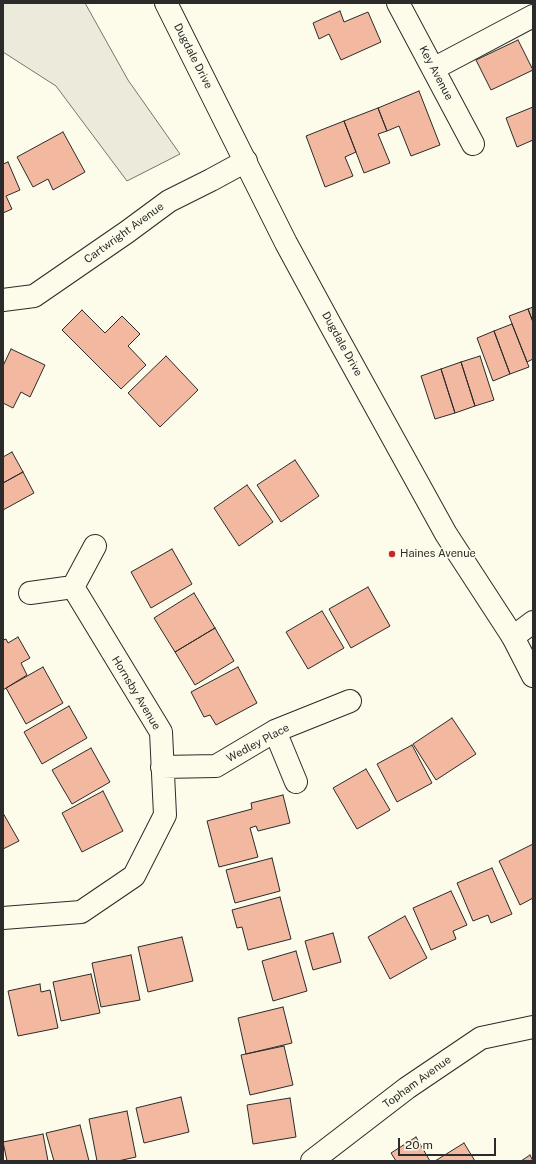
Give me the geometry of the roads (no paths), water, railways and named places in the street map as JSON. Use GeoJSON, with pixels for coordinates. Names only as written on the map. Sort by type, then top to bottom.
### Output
{"type":"FeatureCollection","features":[{"type":"Feature","properties":{"kind":"street","name":"Dugdale Drive"},"geometry":{"type":"LineString","coordinates":[[166,3],[286,243],[446,534],[512,637],[533,676]]}},
{"type":"Feature","properties":{"kind":"street","name":"Key Avenue"},"geometry":{"type":"LineString","coordinates":[[398,3],[473,144]]}},
{"type":"Feature","properties":{"kind":"street"},"geometry":{"type":"LineString","coordinates":[[433,69],[533,16]]}},
{"type":"Feature","properties":{"kind":"street","name":"Cartwright Avenue"},"geometry":{"type":"LineString","coordinates":[[3,300],[34,296],[169,201],[246,161]]}},
{"type":"Feature","properties":{"kind":"street"},"geometry":{"type":"LineString","coordinates":[[30,593],[73,587],[95,546]]}},
{"type":"Feature","properties":{"kind":"street","name":"Hornsby Avenue"},"geometry":{"type":"LineString","coordinates":[[3,918],[81,912],[134,876],[165,815],[160,732],[73,587]]}},
{"type":"Feature","properties":{"kind":"street"},"geometry":{"type":"LineString","coordinates":[[512,637],[533,622]]}},
{"type":"Feature","properties":{"kind":"street","name":"Wedley Place"},"geometry":{"type":"LineString","coordinates":[[162,767],[216,766],[276,730],[350,701]]}},
{"type":"Feature","properties":{"kind":"street"},"geometry":{"type":"LineString","coordinates":[[276,730],[296,782]]}},
{"type":"Feature","properties":{"kind":"street","name":"Topham Avenue"},"geometry":{"type":"LineString","coordinates":[[312,1161],[407,1088],[481,1038],[533,1027]]}},
{"type":"Feature","properties":{"kind":"place","name":"Haines Avenue"},"geometry":{"type":"Point","coordinates":[392,554]}}]}
